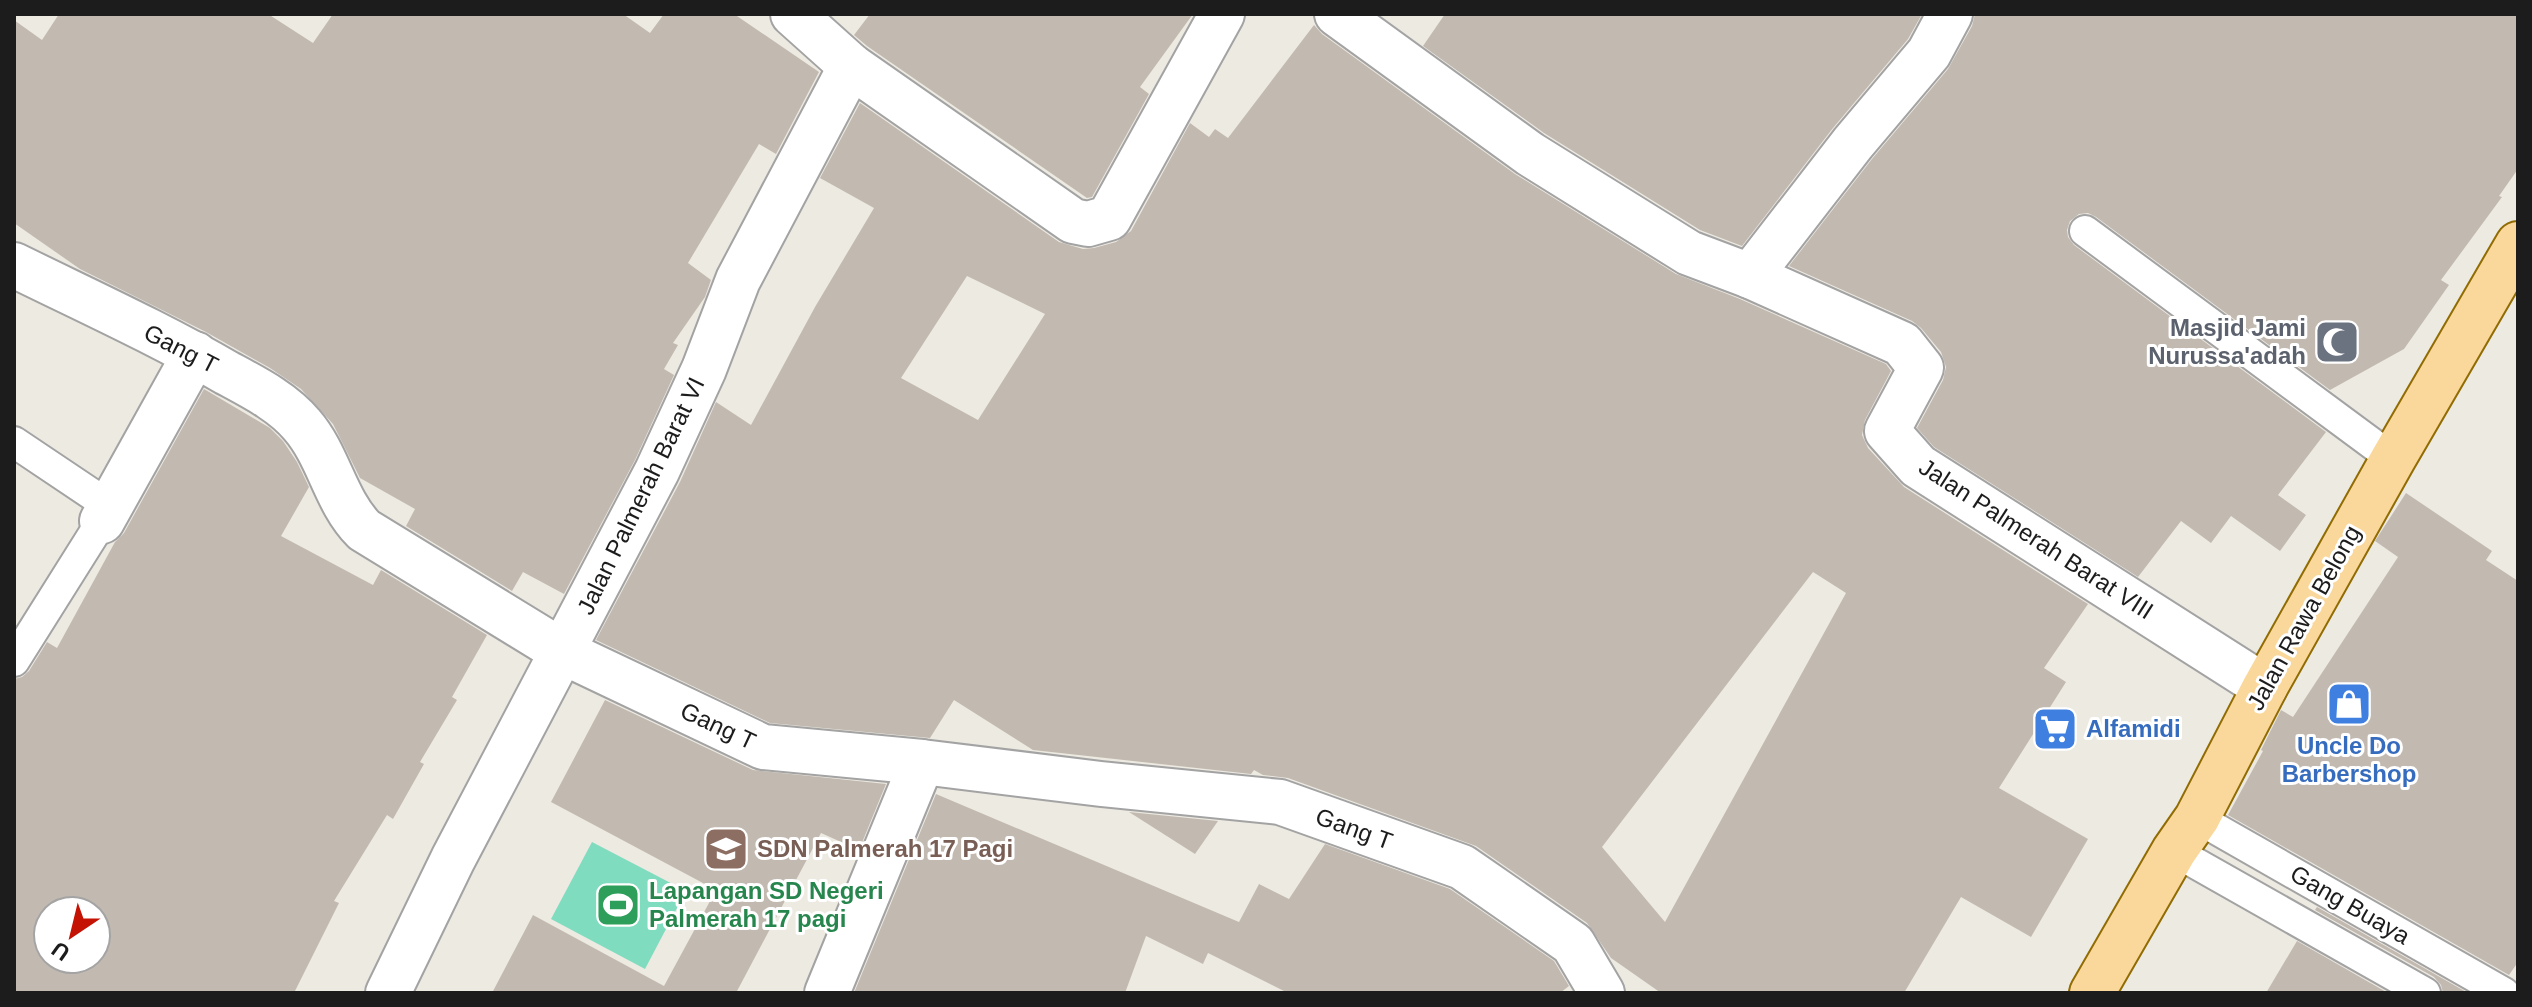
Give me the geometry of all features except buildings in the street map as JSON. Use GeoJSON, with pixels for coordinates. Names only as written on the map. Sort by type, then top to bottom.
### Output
{"type":"FeatureCollection","features":[{"type":"Feature","properties":{"kind":"main road","name":"Jalan Rawa Belong"},"geometry":{"type":"LineString","coordinates":[[2092,993],[2186,834],[2393,459],[2518,244]]}},
{"type":"Feature","properties":{"kind":"street"},"geometry":{"type":"LineString","coordinates":[[810,19],[851,66],[1073,221],[1088,224],[1109,218],[1222,14]]}},
{"type":"Feature","properties":{"kind":"street","name":"Jalan Palmerah Barat VIII"},"geometry":{"type":"LineString","coordinates":[[1337,14],[1530,154],[1689,253],[1750,276],[1902,344],[1921,368],[1887,431],[1918,466],[2265,687]]}},
{"type":"Feature","properties":{"kind":"street"},"geometry":{"type":"LineString","coordinates":[[1750,276],[1853,143],[1929,53],[1950,14]]}},
{"type":"Feature","properties":{"kind":"street","name":"Jalan Palmerah Barat VI"},"geometry":{"type":"LineString","coordinates":[[388,993],[453,859],[657,471],[704,369],[738,280],[851,66]]}},
{"type":"Feature","properties":{"kind":"street","name":"Gang T"},"geometry":{"type":"LineString","coordinates":[[14,265],[195,354],[266,395],[301,423],[317,445],[349,513],[364,530],[557,664],[763,747],[1280,802],[1462,867],[1573,944],[1602,993]]}},
{"type":"Feature","properties":{"kind":"street"},"geometry":{"type":"LineString","coordinates":[[102,521],[195,354]]}},
{"type":"Feature","properties":{"kind":"street"},"geometry":{"type":"LineString","coordinates":[[827,993],[922,762]]}},
{"type":"Feature","properties":{"kind":"lane"},"geometry":{"type":"LineString","coordinates":[[2085,231],[2393,459]]}},
{"type":"Feature","properties":{"kind":"lane"},"geometry":{"type":"LineString","coordinates":[[14,442],[99,499],[102,521],[14,661]]}},
{"type":"Feature","properties":{"kind":"lane"},"geometry":{"type":"LineString","coordinates":[[2186,834],[2425,993]]}},
{"type":"Feature","properties":{"kind":"lane","name":"Gang Buaya"},"geometry":{"type":"LineString","coordinates":[[2186,834],[2504,993]]}},
{"type":"Feature","properties":{"kind":"green space","name":"Lapangan SD Negeri Palmerah 17 pagi"},"geometry":{"type":"Polygon","coordinates":[[[592,842],[686,891],[645,969],[551,919],[592,842]]]}},
{"type":"Feature","properties":{"kind":"place","name":"Masjid Jami Nurussa'adah"},"geometry":{"type":"Point","coordinates":[2337,342]}},
{"type":"Feature","properties":{"kind":"place","name":"Uncle Do Barbershop"},"geometry":{"type":"Point","coordinates":[2349,704]}},
{"type":"Feature","properties":{"kind":"place","name":"Alfamidi"},"geometry":{"type":"Point","coordinates":[2055,729]}},
{"type":"Feature","properties":{"kind":"place","name":"SDN Palmerah 17 Pagi"},"geometry":{"type":"Point","coordinates":[726,849]}},
{"type":"Feature","properties":{"kind":"place","name":"Lapangan SD Negeri Palmerah 17 pagi"},"geometry":{"type":"Point","coordinates":[618,905]}}]}
